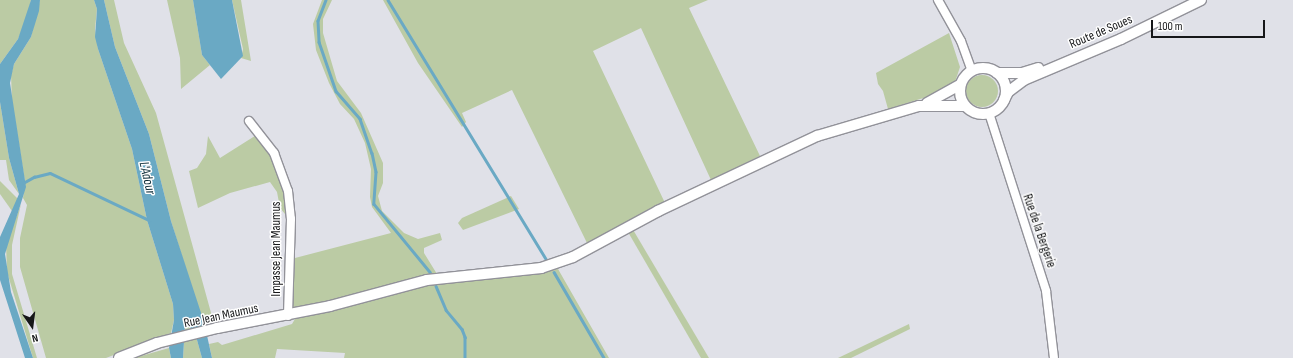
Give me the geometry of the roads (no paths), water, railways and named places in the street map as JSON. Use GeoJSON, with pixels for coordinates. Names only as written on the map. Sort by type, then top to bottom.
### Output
{"type":"FeatureCollection","features":[{"type":"Feature","properties":{"kind":"main road","name":"Route de Soues"},"geometry":{"type":"LineString","coordinates":[[1004,100],[1008,92],[1018,84],[1054,66],[1126,36],[1201,0]]}},
{"type":"Feature","properties":{"kind":"main road","name":"Route de Soues"},"geometry":{"type":"LineString","coordinates":[[997,73],[1022,73],[1054,66]]}},
{"type":"Feature","properties":{"kind":"main road"},"geometry":{"type":"LineString","coordinates":[[985,69],[997,73],[1005,85],[1004,100],[998,108],[989,113],[978,114],[964,106],[919,106],[960,85],[972,71],[985,69]]}},
{"type":"Feature","properties":{"kind":"main road"},"geometry":{"type":"LineString","coordinates":[[960,85],[964,106]]}},
{"type":"Feature","properties":{"kind":"main road","name":"Rue Jean Maumus"},"geometry":{"type":"LineString","coordinates":[[119,358],[157,343],[217,328],[288,316],[444,277],[542,268],[574,257],[658,211],[817,136],[919,106]]}},
{"type":"Feature","properties":{"kind":"street"},"geometry":{"type":"LineString","coordinates":[[938,0],[961,41],[972,71]]}},
{"type":"Feature","properties":{"kind":"street","name":"Rue de la Bergerie"},"geometry":{"type":"LineString","coordinates":[[989,113],[1046,291],[1054,358]]}},
{"type":"Feature","properties":{"kind":"street","name":"Impasse Jean Maumus"},"geometry":{"type":"LineString","coordinates":[[249,121],[274,154],[288,191],[291,219],[288,316]]}},
{"type":"Feature","properties":{"kind":"water"},"geometry":{"type":"Polygon","coordinates":[[[31,0],[40,0],[39,11],[31,37],[14,64],[10,83],[26,187],[5,254],[11,292],[33,358],[25,358],[0,280],[0,237],[19,194],[9,158],[0,102],[0,64],[18,39],[31,0]]]}},
{"type":"Feature","properties":{"kind":"water","name":"L'Adour"},"geometry":{"type":"Polygon","coordinates":[[[94,0],[104,0],[115,47],[149,134],[171,221],[204,322],[212,358],[202,358],[197,340],[188,324],[185,325],[183,358],[171,358],[169,348],[174,320],[173,304],[147,220],[132,149],[98,49],[95,37],[97,9],[94,0]]]}},
{"type":"Feature","properties":{"kind":"water"},"geometry":{"type":"Polygon","coordinates":[[[193,0],[232,0],[243,56],[221,79],[202,55],[193,0]]]}},
{"type":"Feature","properties":{"kind":"waterway"},"geometry":{"type":"LineString","coordinates":[[326,0],[318,21],[319,42],[336,91],[360,119],[372,153],[376,172],[374,204],[430,272]]}},
{"type":"Feature","properties":{"kind":"waterway"},"geometry":{"type":"LineString","coordinates":[[388,0],[546,259]]}},
{"type":"Feature","properties":{"kind":"waterway"},"geometry":{"type":"LineString","coordinates":[[23,183],[34,177],[50,173],[149,220]]}},
{"type":"Feature","properties":{"kind":"waterway"},"geometry":{"type":"LineString","coordinates":[[554,272],[604,358]]}},
{"type":"Feature","properties":{"kind":"waterway"},"geometry":{"type":"LineString","coordinates":[[436,286],[446,310],[462,329],[465,337],[465,358]]}}]}
